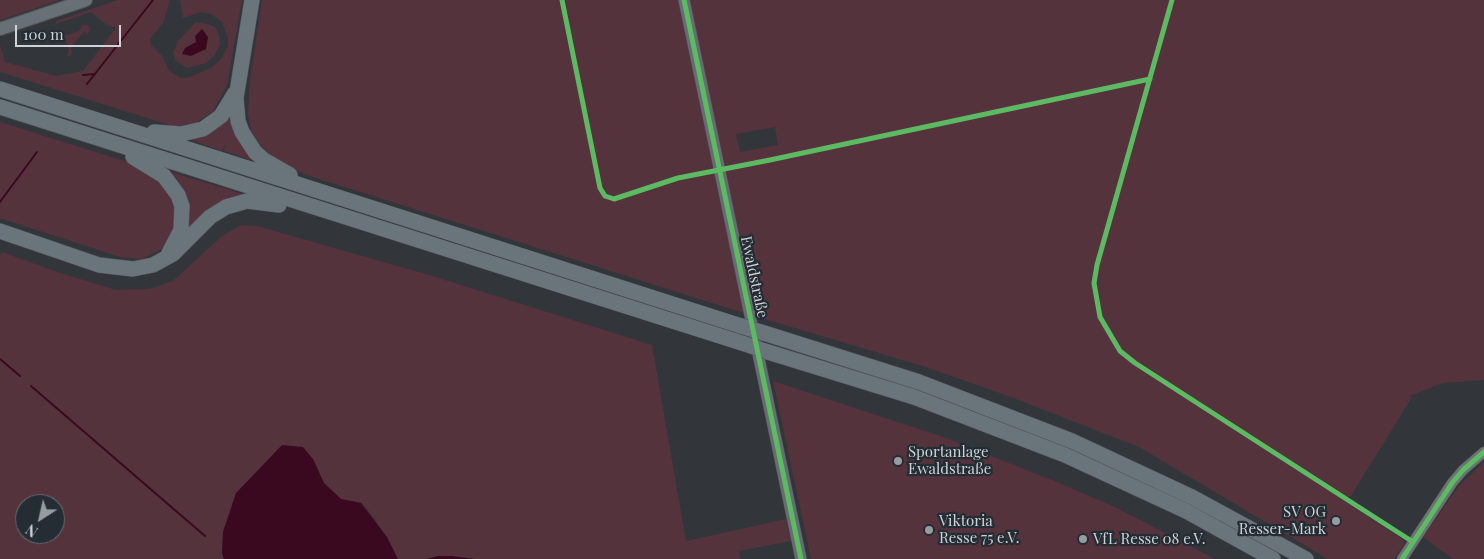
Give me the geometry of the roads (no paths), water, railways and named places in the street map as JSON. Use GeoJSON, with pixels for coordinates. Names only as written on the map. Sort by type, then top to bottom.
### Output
{"type":"FeatureCollection","features":[{"type":"Feature","properties":{"kind":"highway"},"geometry":{"type":"LineString","coordinates":[[251,2],[237,86],[236,110],[242,132],[255,152],[274,166],[329,195]]}},
{"type":"Feature","properties":{"kind":"highway"},"geometry":{"type":"LineString","coordinates":[[120,127],[170,134],[202,129],[221,116],[228,107],[237,86]]}},
{"type":"Feature","properties":{"kind":"highway"},"geometry":{"type":"LineString","coordinates":[[0,89],[919,382],[1072,441],[1192,497],[1306,559]]}},
{"type":"Feature","properties":{"kind":"highway"},"geometry":{"type":"LineString","coordinates":[[0,108],[914,397],[1056,452],[1159,498],[1273,559]]}},
{"type":"Feature","properties":{"kind":"highway"},"geometry":{"type":"LineString","coordinates":[[96,138],[154,169],[172,184],[178,195],[183,218],[181,230],[177,242],[162,260]]}},
{"type":"Feature","properties":{"kind":"highway"},"geometry":{"type":"LineString","coordinates":[[0,231],[112,268],[138,269],[162,260],[183,247],[210,217],[236,203],[258,201],[346,218]]}},
{"type":"Feature","properties":{"kind":"main road"},"geometry":{"type":"LineString","coordinates":[[0,29],[86,0]]}},
{"type":"Feature","properties":{"kind":"main road","name":"Ewaldstraße"},"geometry":{"type":"LineString","coordinates":[[684,0],[801,559]]}},
{"type":"Feature","properties":{"kind":"street"},"geometry":{"type":"LineString","coordinates":[[1402,559],[1452,483],[1484,452]]}},
{"type":"Feature","properties":{"kind":"waterway"},"geometry":{"type":"LineString","coordinates":[[87,84],[153,0]]}},
{"type":"Feature","properties":{"kind":"waterway"},"geometry":{"type":"LineString","coordinates":[[83,75],[95,74]]}},
{"type":"Feature","properties":{"kind":"waterway"},"geometry":{"type":"LineString","coordinates":[[0,202],[37,152]]}},
{"type":"Feature","properties":{"kind":"waterway"},"geometry":{"type":"LineString","coordinates":[[0,359],[20,376]]}},
{"type":"Feature","properties":{"kind":"waterway"},"geometry":{"type":"LineString","coordinates":[[31,386],[205,536]]}},
{"type":"Feature","properties":{"kind":"place","name":"Sportanlage Ewaldstraße"},"geometry":{"type":"Point","coordinates":[898,461]}},
{"type":"Feature","properties":{"kind":"place","name":"SV OG Resser-Mark"},"geometry":{"type":"Point","coordinates":[1336,521]}},
{"type":"Feature","properties":{"kind":"place","name":"Viktoria Resse 75 e.V."},"geometry":{"type":"Point","coordinates":[929,530]}},
{"type":"Feature","properties":{"kind":"place","name":"VfL Resse 08 e.V."},"geometry":{"type":"Point","coordinates":[1083,539]}}]}
